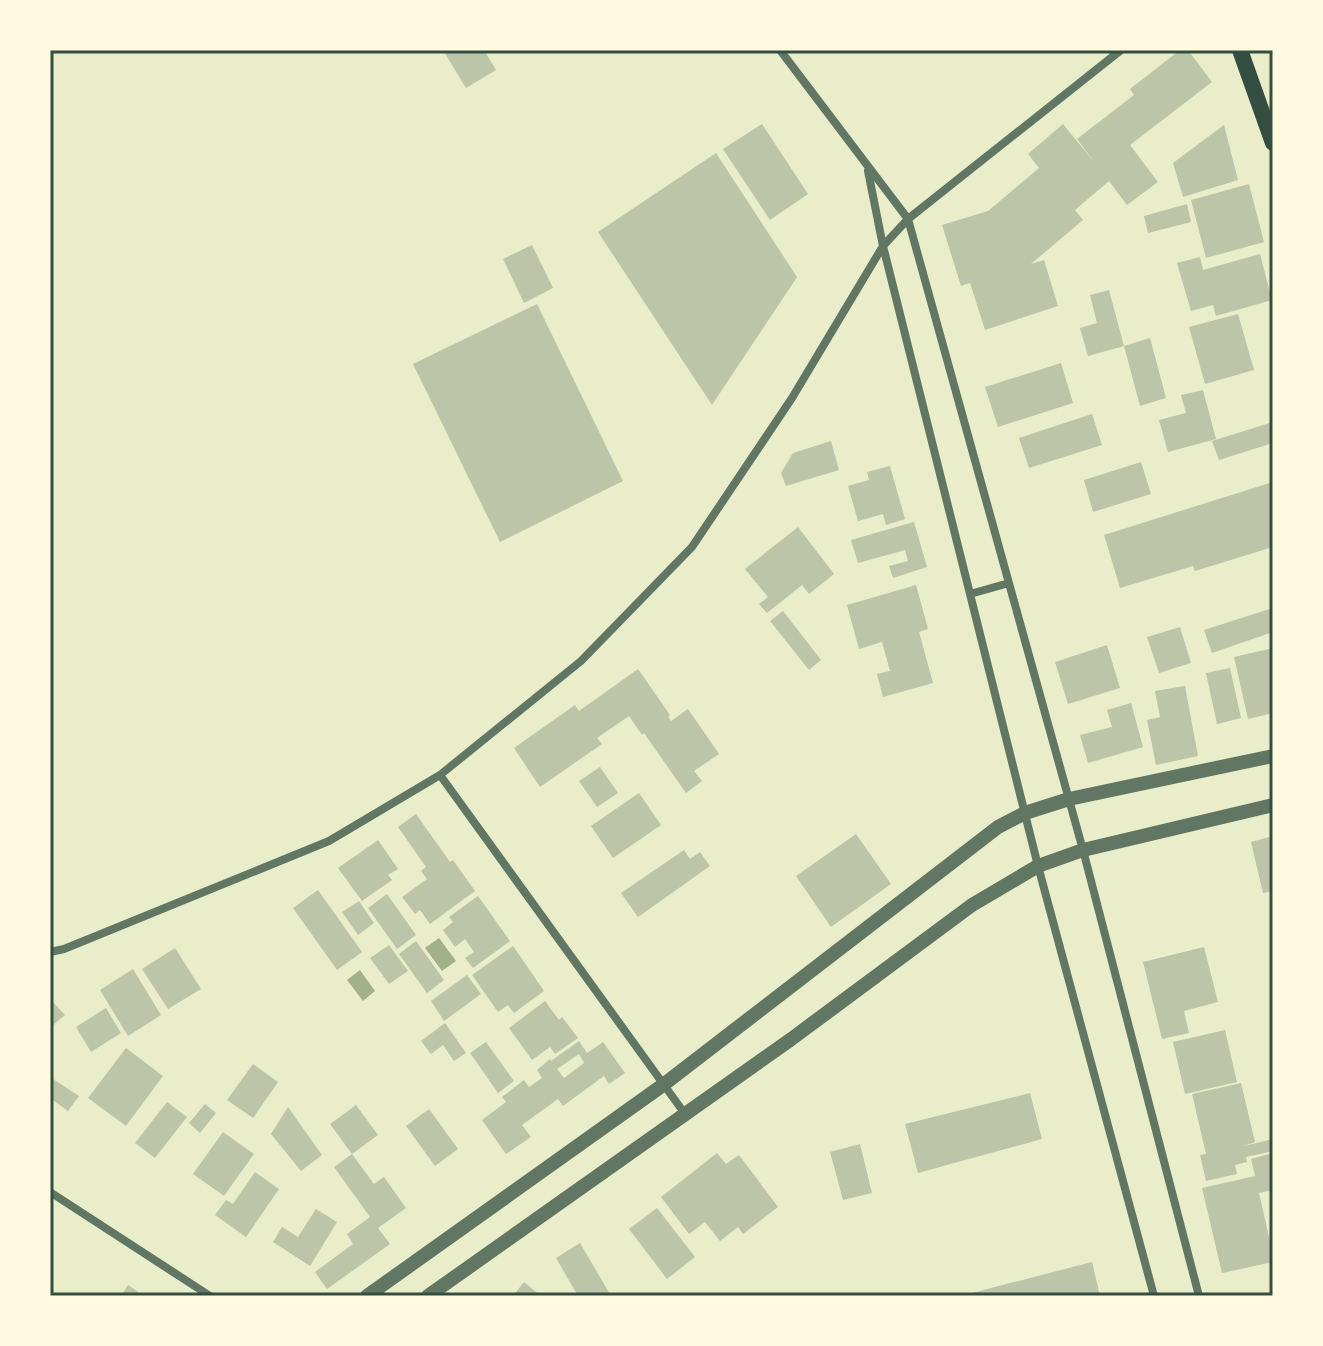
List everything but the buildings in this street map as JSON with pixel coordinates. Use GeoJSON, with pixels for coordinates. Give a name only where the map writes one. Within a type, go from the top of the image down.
{"type":"FeatureCollection","features":[{"type":"Feature","properties":{"kind":"main road"},"geometry":{"type":"LineString","coordinates":[[1240,50],[1273,143]]}},
{"type":"Feature","properties":{"kind":"street"},"geometry":{"type":"LineString","coordinates":[[780,50],[908,219],[1083,850],[1199,1296]]}},
{"type":"Feature","properties":{"kind":"street"},"geometry":{"type":"LineString","coordinates":[[50,952],[329,841],[440,775],[581,661],[692,547],[792,398],[883,246],[908,219],[1121,50]]}},
{"type":"Feature","properties":{"kind":"street"},"geometry":{"type":"LineString","coordinates":[[867,167],[883,246],[1038,866],[1154,1296]]}},
{"type":"Feature","properties":{"kind":"street"},"geometry":{"type":"LineString","coordinates":[[970,594],[1009,583]]}},
{"type":"Feature","properties":{"kind":"street"},"geometry":{"type":"LineString","coordinates":[[367,1296],[663,1085],[998,827],[1025,813],[1069,799],[1273,756]]}},
{"type":"Feature","properties":{"kind":"street"},"geometry":{"type":"LineString","coordinates":[[440,775],[685,1114]]}},
{"type":"Feature","properties":{"kind":"street"},"geometry":{"type":"LineString","coordinates":[[428,1296],[790,1040],[972,905],[1038,866],[1083,850],[1273,805]]}},
{"type":"Feature","properties":{"kind":"street"},"geometry":{"type":"LineString","coordinates":[[50,1192],[210,1296]]}},
{"type":"Feature","properties":{"kind":"shaded area"},"geometry":{"type":"Polygon","coordinates":[[[439,938],[456,961],[442,971],[425,948],[439,938]]]}},
{"type":"Feature","properties":{"kind":"shaded area"},"geometry":{"type":"Polygon","coordinates":[[[360,970],[375,991],[363,1001],[347,980],[360,970]]]}}]}
